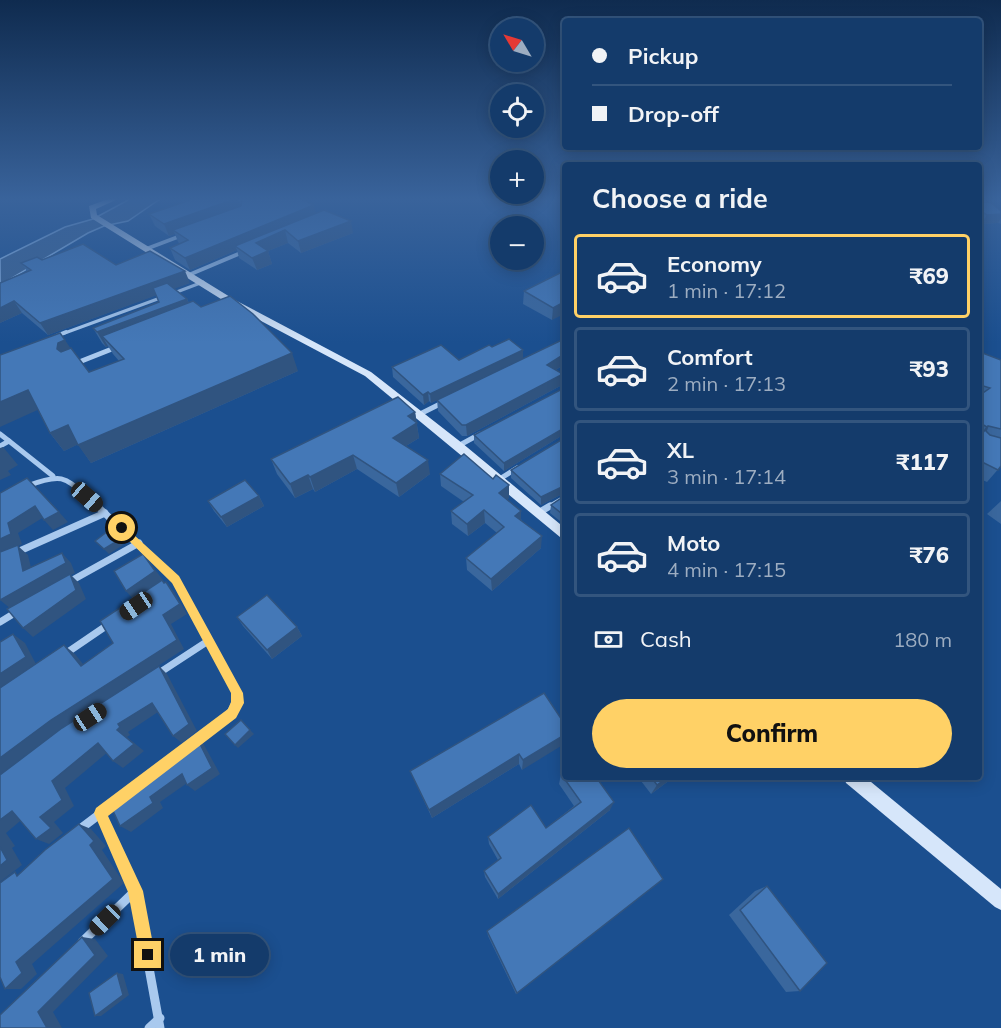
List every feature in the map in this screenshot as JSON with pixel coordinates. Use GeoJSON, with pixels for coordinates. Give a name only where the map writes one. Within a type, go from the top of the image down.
{"type":"FeatureCollection","features":[{"type":"Feature","properties":{"kind":"street"},"geometry":{"type":"LineString","coordinates":[[143,247],[191,274],[232,302],[368,374],[562,534]]}},
{"type":"Feature","properties":{"kind":"street"},"geometry":{"type":"LineString","coordinates":[[146,249],[151,247]]}},
{"type":"Feature","properties":{"kind":"street"},"geometry":{"type":"LineString","coordinates":[[191,274],[246,251]]}},
{"type":"Feature","properties":{"kind":"street"},"geometry":{"type":"LineString","coordinates":[[222,306],[232,302]]}},
{"type":"Feature","properties":{"kind":"street"},"geometry":{"type":"LineString","coordinates":[[73,365],[126,344]]}},
{"type":"Feature","properties":{"kind":"street"},"geometry":{"type":"LineString","coordinates":[[417,415],[449,400]]}},
{"type":"Feature","properties":{"kind":"street"},"geometry":{"type":"LineString","coordinates":[[458,446],[490,429]]}},
{"type":"Feature","properties":{"kind":"street"},"geometry":{"type":"LineString","coordinates":[[0,434],[53,476],[64,478],[139,543],[175,579],[237,693],[238,703],[232,713],[185,749]]}},
{"type":"Feature","properties":{"kind":"street"},"geometry":{"type":"LineString","coordinates":[[0,446],[9,441]]}},
{"type":"Feature","properties":{"kind":"street"},"geometry":{"type":"LineString","coordinates":[[497,480],[526,463]]}},
{"type":"Feature","properties":{"kind":"street"},"geometry":{"type":"LineString","coordinates":[[18,491],[53,476]]}},
{"type":"Feature","properties":{"kind":"street"},"geometry":{"type":"LineString","coordinates":[[538,513],[562,499]]}},
{"type":"Feature","properties":{"kind":"street"},"geometry":{"type":"LineString","coordinates":[[10,556],[105,513]]}},
{"type":"Feature","properties":{"kind":"street"},"geometry":{"type":"LineString","coordinates":[[59,588],[139,543]]}},
{"type":"Feature","properties":{"kind":"street"},"geometry":{"type":"LineString","coordinates":[[166,586],[175,579]]}},
{"type":"Feature","properties":{"kind":"street"},"geometry":{"type":"LineString","coordinates":[[0,622],[29,605]]}},
{"type":"Feature","properties":{"kind":"street"},"geometry":{"type":"LineString","coordinates":[[58,658],[117,619]]}},
{"type":"Feature","properties":{"kind":"street"},"geometry":{"type":"LineString","coordinates":[[149,679],[208,641]]}},
{"type":"Feature","properties":{"kind":"street"},"geometry":{"type":"LineString","coordinates":[[856,780],[1001,901]]}},
{"type":"Feature","properties":{"kind":"street"},"geometry":{"type":"LineString","coordinates":[[73,834],[129,792]]}},
{"type":"Feature","properties":{"kind":"street"},"geometry":{"type":"LineString","coordinates":[[100,813],[135,891],[160,1023],[149,1028]]}},
{"type":"Feature","properties":{"kind":"street"},"geometry":{"type":"LineString","coordinates":[[76,948],[135,891]]}},
{"type":"Feature","properties":{"kind":"lane"},"geometry":{"type":"LineString","coordinates":[[51,338],[203,282]]}},
{"type":"Feature","properties":{"kind":"water"},"geometry":{"type":"Polygon","coordinates":[[[24,247],[64,247],[0,285],[0,259],[24,247]]]}},
{"type":"Feature","properties":{"kind":"building"},"geometry":{"type":"Polygon","coordinates":[[[75,247],[88,247],[116,265],[150,251],[185,271],[40,323],[14,301],[0,308],[0,283],[31,270],[21,263],[37,257],[42,260],[75,247]]]}},
{"type":"Feature","properties":{"kind":"building"},"geometry":{"type":"Polygon","coordinates":[[[172,247],[212,247],[185,258],[170,248],[172,247]]]}},
{"type":"Feature","properties":{"kind":"building"},"geometry":{"type":"Polygon","coordinates":[[[236,247],[262,247],[268,251],[252,258],[236,247]]]}},
{"type":"Feature","properties":{"kind":"building"},"geometry":{"type":"Polygon","coordinates":[[[562,272],[562,303],[553,308],[524,291],[562,272]]]}},
{"type":"Feature","properties":{"kind":"building"},"geometry":{"type":"Polygon","coordinates":[[[167,283],[187,299],[97,332],[93,328],[159,302],[153,288],[167,283]]]}},
{"type":"Feature","properties":{"kind":"building"},"geometry":{"type":"Polygon","coordinates":[[[230,296],[253,314],[292,353],[78,445],[68,425],[50,433],[28,390],[0,402],[0,355],[60,333],[65,340],[58,343],[57,349],[61,352],[71,348],[89,372],[124,359],[102,336],[193,301],[201,307],[230,296]]]}},
{"type":"Feature","properties":{"kind":"building"},"geometry":{"type":"Polygon","coordinates":[[[509,339],[523,350],[430,394],[428,392],[423,395],[392,367],[441,345],[459,360],[489,345],[492,347],[509,339]]]}},
{"type":"Feature","properties":{"kind":"building"},"geometry":{"type":"Polygon","coordinates":[[[562,340],[562,356],[547,365],[562,375],[466,425],[462,425],[437,400],[562,340]]]}},
{"type":"Feature","properties":{"kind":"building"},"geometry":{"type":"Polygon","coordinates":[[[982,353],[1001,360],[1001,429],[988,426],[986,431],[990,435],[1001,438],[1001,466],[998,470],[982,462],[982,434],[987,427],[982,424],[982,394],[990,388],[982,386],[982,353]]]}},
{"type":"Feature","properties":{"kind":"building"},"geometry":{"type":"Polygon","coordinates":[[[562,389],[562,429],[504,463],[474,435],[562,389]]]}},
{"type":"Feature","properties":{"kind":"building"},"geometry":{"type":"Polygon","coordinates":[[[398,397],[415,412],[408,416],[417,423],[393,438],[428,460],[396,483],[353,455],[310,477],[308,475],[290,484],[271,459],[398,397]]]}},
{"type":"Feature","properties":{"kind":"building"},"geometry":{"type":"Polygon","coordinates":[[[562,439],[562,487],[541,497],[511,470],[562,439]]]}},
{"type":"Feature","properties":{"kind":"building"},"geometry":{"type":"Polygon","coordinates":[[[464,454],[493,479],[496,475],[509,485],[499,493],[521,511],[515,516],[542,536],[491,579],[466,558],[504,527],[484,510],[467,524],[451,511],[473,495],[440,474],[464,454]]]}},
{"type":"Feature","properties":{"kind":"building"},"geometry":{"type":"Polygon","coordinates":[[[27,478],[59,512],[44,520],[35,506],[8,523],[11,534],[0,539],[0,493],[27,478]]]}},
{"type":"Feature","properties":{"kind":"building"},"geometry":{"type":"Polygon","coordinates":[[[245,480],[259,496],[221,517],[208,501],[245,480]]]}},
{"type":"Feature","properties":{"kind":"building"},"geometry":{"type":"Polygon","coordinates":[[[562,498],[562,514],[551,505],[562,498]]]}},
{"type":"Feature","properties":{"kind":"building"},"geometry":{"type":"Polygon","coordinates":[[[108,531],[119,540],[104,549],[95,541],[108,531]]]}},
{"type":"Feature","properties":{"kind":"building"},"geometry":{"type":"Polygon","coordinates":[[[18,545],[23,571],[62,553],[66,563],[0,600],[0,552],[18,545]]]}},
{"type":"Feature","properties":{"kind":"building"},"geometry":{"type":"Polygon","coordinates":[[[143,554],[155,571],[126,591],[114,571],[143,554]]]}},
{"type":"Feature","properties":{"kind":"building"},"geometry":{"type":"Polygon","coordinates":[[[70,574],[76,590],[23,628],[7,609],[70,574]]]}},
{"type":"Feature","properties":{"kind":"building"},"geometry":{"type":"Polygon","coordinates":[[[162,580],[166,582],[180,604],[163,615],[177,640],[51,720],[0,758],[0,688],[64,645],[81,666],[113,643],[100,621],[162,580]]]}},
{"type":"Feature","properties":{"kind":"building"},"geometry":{"type":"Polygon","coordinates":[[[267,595],[297,627],[267,650],[237,617],[267,595]]]}},
{"type":"Feature","properties":{"kind":"building"},"geometry":{"type":"Polygon","coordinates":[[[13,634],[26,657],[0,674],[0,642],[13,634]]]}},
{"type":"Feature","properties":{"kind":"building"},"geometry":{"type":"Polygon","coordinates":[[[159,666],[189,724],[173,736],[152,703],[118,724],[120,727],[117,730],[134,744],[113,761],[98,743],[52,781],[62,800],[40,817],[51,828],[36,839],[12,811],[0,820],[0,775],[62,728],[159,666]]]}},
{"type":"Feature","properties":{"kind":"building"},"geometry":{"type":"Polygon","coordinates":[[[544,693],[562,720],[562,736],[523,760],[519,754],[429,810],[410,771],[544,693]]]}},
{"type":"Feature","properties":{"kind":"building"},"geometry":{"type":"Polygon","coordinates":[[[241,720],[250,730],[235,745],[225,734],[241,720]]]}},
{"type":"Feature","properties":{"kind":"building"},"geometry":{"type":"Polygon","coordinates":[[[196,736],[212,768],[187,785],[182,774],[150,797],[153,803],[120,826],[109,802],[196,736]]]}},
{"type":"Feature","properties":{"kind":"building"},"geometry":{"type":"Polygon","coordinates":[[[565,780],[598,780],[614,802],[498,894],[484,871],[501,858],[488,837],[531,805],[546,828],[581,802],[565,780]]]}},
{"type":"Feature","properties":{"kind":"building"},"geometry":{"type":"Polygon","coordinates":[[[653,780],[664,780],[657,785],[653,780]]]}},
{"type":"Feature","properties":{"kind":"building"},"geometry":{"type":"Polygon","coordinates":[[[79,824],[94,841],[90,845],[113,879],[16,962],[22,973],[5,989],[0,977],[0,883],[15,872],[17,876],[45,850],[79,824]]]}},
{"type":"Feature","properties":{"kind":"building"},"geometry":{"type":"Polygon","coordinates":[[[629,828],[663,879],[517,993],[487,931],[629,828]]]}},
{"type":"Feature","properties":{"kind":"building"},"geometry":{"type":"Polygon","coordinates":[[[0,847],[7,860],[0,866],[0,847]]]}},
{"type":"Feature","properties":{"kind":"building"},"geometry":{"type":"Polygon","coordinates":[[[767,886],[827,963],[800,991],[740,910],[767,886]]]}},
{"type":"Feature","properties":{"kind":"building"},"geometry":{"type":"Polygon","coordinates":[[[82,937],[95,955],[38,1012],[47,1028],[0,1028],[0,1015],[82,937]]]}},
{"type":"Feature","properties":{"kind":"building"},"geometry":{"type":"Polygon","coordinates":[[[117,973],[123,995],[95,1016],[89,993],[117,973]]]}},
{"type":"Feature","properties":{"kind":"route"},"geometry":{"type":"LineString","coordinates":[[122,528],[175,579],[237,693],[238,703],[232,713],[100,813],[135,891],[148,955]]}}]}
